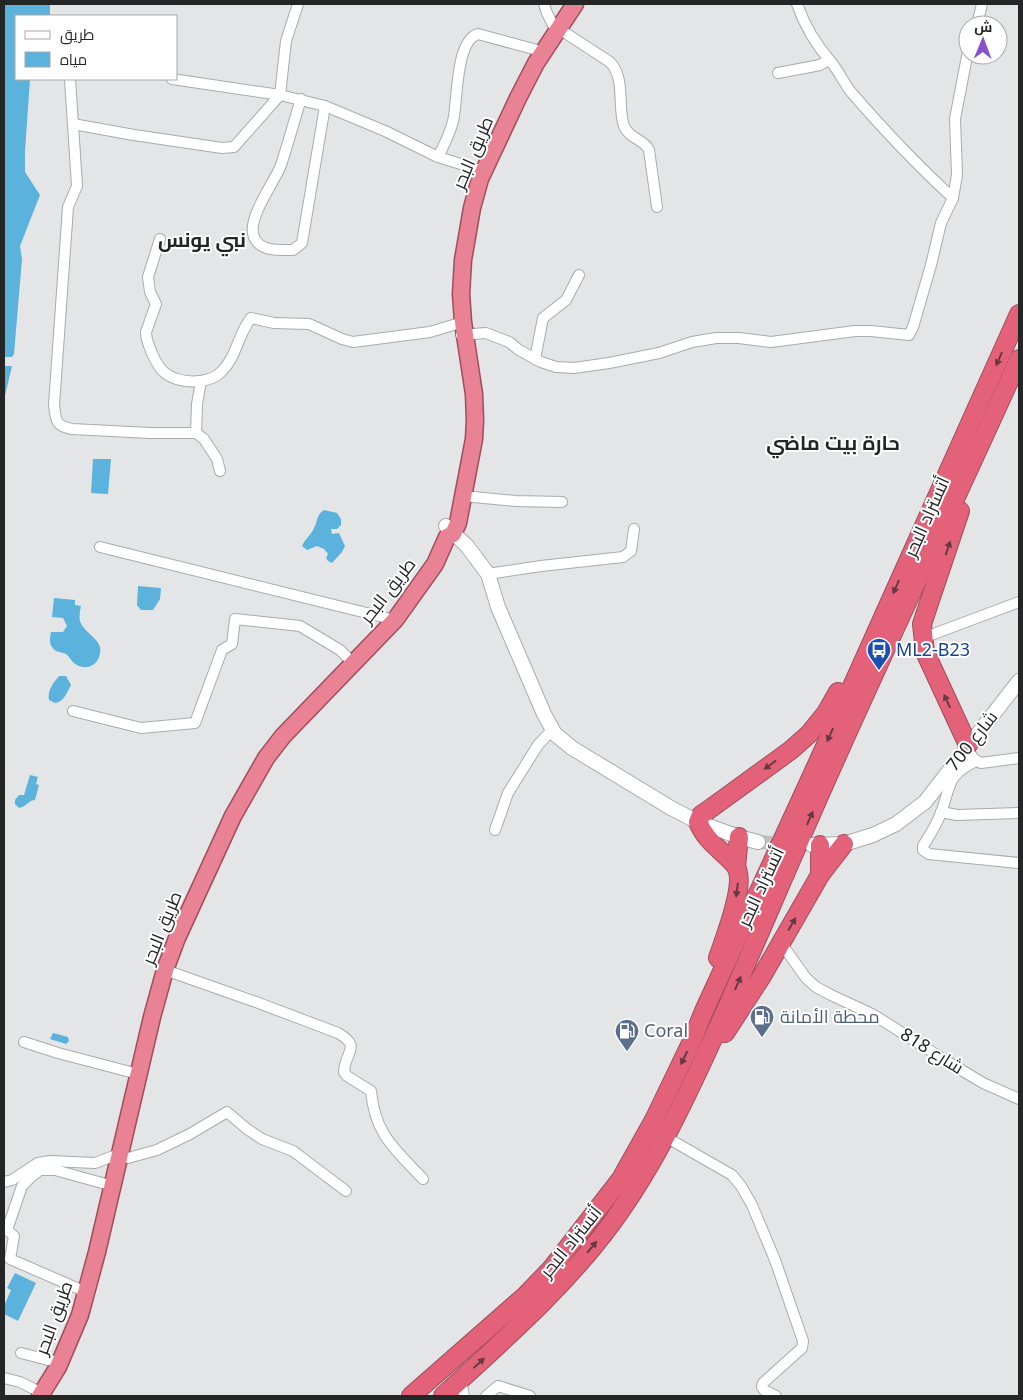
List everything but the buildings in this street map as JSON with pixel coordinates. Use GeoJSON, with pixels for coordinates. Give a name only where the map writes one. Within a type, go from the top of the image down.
{"type":"FeatureCollection","features":[{"type":"Feature","properties":{"kind":"highway","name":"طريق البحر"},"geometry":{"type":"LineString","coordinates":[[451,527],[468,420],[468,398],[456,282],[458,249],[469,191],[556,27],[566,4]]}},
{"type":"Feature","properties":{"kind":"highway","name":"طريق البحر"},"geometry":{"type":"LineString","coordinates":[[480,170],[504,108],[537,50],[575,4]]}},
{"type":"Feature","properties":{"kind":"highway","name":"أتستراد البحر"},"geometry":{"type":"LineString","coordinates":[[411,1396],[532,1290],[552,1268],[621,1178],[654,1120],[692,1043],[704,1011],[1019,314]]}},
{"type":"Feature","properties":{"kind":"highway","name":"طريق البحر"},"geometry":{"type":"LineString","coordinates":[[41,1395],[60,1362],[80,1315],[165,970],[177,938],[233,816],[266,758],[282,736],[396,620],[435,564],[451,527],[463,496],[474,439],[475,420],[474,394],[461,329]]}},
{"type":"Feature","properties":{"kind":"highway","name":"أتستراد البحر"},"geometry":{"type":"LineString","coordinates":[[443,1396],[462,1388],[566,1278],[610,1225],[637,1186],[692,1084],[863,697],[1017,371]]}},
{"type":"Feature","properties":{"kind":"highway"},"geometry":{"type":"LineString","coordinates":[[967,476],[958,518],[922,624],[925,652],[968,745]]}},
{"type":"Feature","properties":{"kind":"highway"},"geometry":{"type":"LineString","coordinates":[[736,867],[706,838],[698,822],[701,815],[809,734],[826,713],[848,674],[868,649]]}},
{"type":"Feature","properties":{"kind":"highway"},"geometry":{"type":"LineString","coordinates":[[704,1011],[709,985],[739,890],[736,867],[739,837]]}},
{"type":"Feature","properties":{"kind":"highway"},"geometry":{"type":"LineString","coordinates":[[692,1084],[781,943],[820,875],[844,844]]}},
{"type":"Feature","properties":{"kind":"highway"},"geometry":{"type":"LineString","coordinates":[[816,845],[820,875]]}},
{"type":"Feature","properties":{"kind":"main road"},"geometry":{"type":"LineString","coordinates":[[451,527],[488,574],[498,608],[544,714],[555,734],[572,748],[671,808],[698,822],[758,842]]}},
{"type":"Feature","properties":{"kind":"main road","name":"شارع 700"},"geometry":{"type":"LineString","coordinates":[[816,845],[844,844],[873,835],[896,824],[925,802],[1019,681]]}},
{"type":"Feature","properties":{"kind":"street"},"geometry":{"type":"LineString","coordinates":[[73,124],[134,136],[222,148],[234,147],[280,95],[286,41],[298,4]]}},
{"type":"Feature","properties":{"kind":"street"},"geometry":{"type":"LineString","coordinates":[[544,4],[547,13],[556,27],[610,62],[614,67],[617,74],[623,121],[626,130],[633,137],[648,146],[657,206]]}},
{"type":"Feature","properties":{"kind":"street"},"geometry":{"type":"LineString","coordinates":[[797,4],[810,34],[850,90],[922,170],[953,198]]}},
{"type":"Feature","properties":{"kind":"street"},"geometry":{"type":"LineString","coordinates":[[438,157],[452,127],[462,55],[472,36],[478,34],[537,50]]}},
{"type":"Feature","properties":{"kind":"street"},"geometry":{"type":"LineString","coordinates":[[778,73],[820,66],[828,60]]}},
{"type":"Feature","properties":{"kind":"street"},"geometry":{"type":"LineString","coordinates":[[160,239],[148,277],[150,292],[156,304],[146,332],[148,345],[161,370],[165,373],[174,377],[201,381],[217,376],[224,369],[232,358],[245,325],[251,318],[274,324],[309,324],[353,342],[396,335],[461,329],[486,333],[500,338],[535,359],[556,367],[574,368],[609,364],[660,353],[692,342],[716,338],[739,338],[771,342],[856,331],[909,335],[931,265],[941,223],[953,198],[956,175],[955,119],[965,65]]}},
{"type":"Feature","properties":{"kind":"street"},"geometry":{"type":"LineString","coordinates":[[70,80],[77,186],[68,208],[54,405],[56,420],[63,428],[72,429],[196,433],[204,439],[217,459],[220,471]]}},
{"type":"Feature","properties":{"kind":"street"},"geometry":{"type":"LineString","coordinates":[[178,80],[280,95],[325,106],[385,131],[438,157],[480,170]]}},
{"type":"Feature","properties":{"kind":"street"},"geometry":{"type":"LineString","coordinates":[[301,99],[280,167],[260,203],[252,232],[254,238],[265,248],[294,250],[302,243],[325,106]]}},
{"type":"Feature","properties":{"kind":"street"},"geometry":{"type":"LineString","coordinates":[[535,359],[543,318],[566,300],[579,275]]}},
{"type":"Feature","properties":{"kind":"street"},"geometry":{"type":"LineString","coordinates":[[196,433],[197,404],[201,381]]}},
{"type":"Feature","properties":{"kind":"street"},"geometry":{"type":"LineString","coordinates":[[463,496],[516,501],[562,502]]}},
{"type":"Feature","properties":{"kind":"street"},"geometry":{"type":"LineString","coordinates":[[488,574],[623,557],[632,552],[634,529]]}},
{"type":"Feature","properties":{"kind":"street"},"geometry":{"type":"LineString","coordinates":[[100,547],[396,620]]}},
{"type":"Feature","properties":{"kind":"street"},"geometry":{"type":"LineString","coordinates":[[923,638],[1019,602]]}},
{"type":"Feature","properties":{"kind":"street"},"geometry":{"type":"LineString","coordinates":[[73,711],[141,728],[195,723],[222,650],[232,644],[235,619],[300,626],[340,650],[354,663]]}},
{"type":"Feature","properties":{"kind":"street"},"geometry":{"type":"LineString","coordinates":[[495,830],[508,793],[538,745],[553,729]]}},
{"type":"Feature","properties":{"kind":"street"},"geometry":{"type":"LineString","coordinates":[[968,745],[971,756],[976,762]]}},
{"type":"Feature","properties":{"kind":"street"},"geometry":{"type":"LineString","coordinates":[[1019,758],[989,763],[976,762],[957,772],[949,784],[941,812],[923,846],[923,850],[926,852],[939,855],[1019,863]]}},
{"type":"Feature","properties":{"kind":"street"},"geometry":{"type":"LineString","coordinates":[[941,812],[957,815],[1019,813]]}},
{"type":"Feature","properties":{"kind":"street","name":"شارع 818"},"geometry":{"type":"LineString","coordinates":[[781,943],[806,978],[816,987],[874,1015],[983,1083],[1019,1099]]}},
{"type":"Feature","properties":{"kind":"street"},"geometry":{"type":"LineString","coordinates":[[165,970],[338,1033],[350,1041],[352,1046],[344,1072],[346,1076],[371,1091],[375,1116],[381,1131],[423,1179]]}},
{"type":"Feature","properties":{"kind":"street"},"geometry":{"type":"LineString","coordinates":[[24,1042],[138,1074]]}},
{"type":"Feature","properties":{"kind":"street"},"geometry":{"type":"LineString","coordinates":[[4,1182],[12,1180],[38,1163],[50,1161],[95,1162],[119,1154],[128,1158],[157,1150],[190,1134],[227,1112],[262,1139],[293,1151],[346,1190]]}},
{"type":"Feature","properties":{"kind":"street"},"geometry":{"type":"LineString","coordinates":[[664,1136],[732,1175],[752,1204],[775,1260],[804,1341],[802,1348],[763,1383],[764,1390],[776,1396]]}},
{"type":"Feature","properties":{"kind":"street"},"geometry":{"type":"LineString","coordinates":[[86,1292],[10,1259],[14,1236],[7,1230],[22,1186],[40,1170],[54,1170],[112,1186]]}},
{"type":"Feature","properties":{"kind":"street"},"geometry":{"type":"LineString","coordinates":[[21,1353],[60,1362]]}},
{"type":"Feature","properties":{"kind":"street"},"geometry":{"type":"LineString","coordinates":[[4,1378],[20,1382],[41,1395]]}},
{"type":"Feature","properties":{"kind":"street"},"geometry":{"type":"LineString","coordinates":[[486,1396],[498,1386],[515,1394],[530,1396]]}},
{"type":"Feature","properties":{"kind":"water"},"geometry":{"type":"Polygon","coordinates":[[[4,4],[50,4],[50,15],[15,15],[15,80],[30,80],[25,172],[40,195],[20,246],[22,259],[14,354],[12,357],[4,357],[4,4]]]}},
{"type":"Feature","properties":{"kind":"water"},"geometry":{"type":"Polygon","coordinates":[[[4,366],[12,366],[4,400],[4,366]]]}},
{"type":"Feature","properties":{"kind":"water"},"geometry":{"type":"Polygon","coordinates":[[[93,459],[111,459],[108,494],[91,493],[93,459]]]}},
{"type":"Feature","properties":{"kind":"water"},"geometry":{"type":"Polygon","coordinates":[[[324,510],[337,513],[341,519],[341,525],[337,529],[331,529],[332,534],[339,533],[345,546],[332,563],[326,558],[328,554],[324,549],[317,546],[307,550],[302,546],[324,510]]]}},
{"type":"Feature","properties":{"kind":"water"},"geometry":{"type":"Polygon","coordinates":[[[138,586],[161,588],[160,599],[153,610],[141,610],[137,605],[138,586]]]}},
{"type":"Feature","properties":{"kind":"water"},"geometry":{"type":"Polygon","coordinates":[[[54,598],[75,600],[75,605],[81,606],[80,621],[100,646],[98,660],[93,665],[84,667],[77,665],[66,654],[58,652],[51,645],[51,632],[63,632],[67,626],[63,618],[52,617],[54,598]]]}},
{"type":"Feature","properties":{"kind":"water"},"geometry":{"type":"Polygon","coordinates":[[[59,676],[66,676],[71,685],[63,699],[55,703],[49,700],[49,693],[59,676]]]}},
{"type":"Feature","properties":{"kind":"water"},"geometry":{"type":"Polygon","coordinates":[[[30,775],[38,777],[36,784],[39,785],[35,800],[19,808],[15,804],[15,800],[19,795],[24,795],[30,775]]]}},
{"type":"Feature","properties":{"kind":"water"},"geometry":{"type":"Polygon","coordinates":[[[53,1033],[68,1037],[69,1041],[66,1044],[50,1039],[53,1033]]]}},
{"type":"Feature","properties":{"kind":"water"},"geometry":{"type":"Polygon","coordinates":[[[15,1273],[36,1283],[18,1321],[4,1314],[4,1306],[11,1290],[7,1288],[15,1273]]]}},
{"type":"Feature","properties":{"kind":"tunnel"},"geometry":{"type":"LineString","coordinates":[[758,842],[789,844]]}},
{"type":"Feature","properties":{"kind":"place","name":"ML2-B23"},"geometry":{"type":"Point","coordinates":[879,671]}},
{"type":"Feature","properties":{"kind":"place","name":"محطة الأمانة"},"geometry":{"type":"Point","coordinates":[762,1038]}},
{"type":"Feature","properties":{"kind":"place","name":"Coral"},"geometry":{"type":"Point","coordinates":[627,1052]}},
{"type":"Feature","properties":{"kind":"district","name":"نبي يونس"},"geometry":{"type":"Point","coordinates":[202,240]}},
{"type":"Feature","properties":{"kind":"district","name":"حارة بيت ماضي"},"geometry":{"type":"Point","coordinates":[833,443]}}]}
